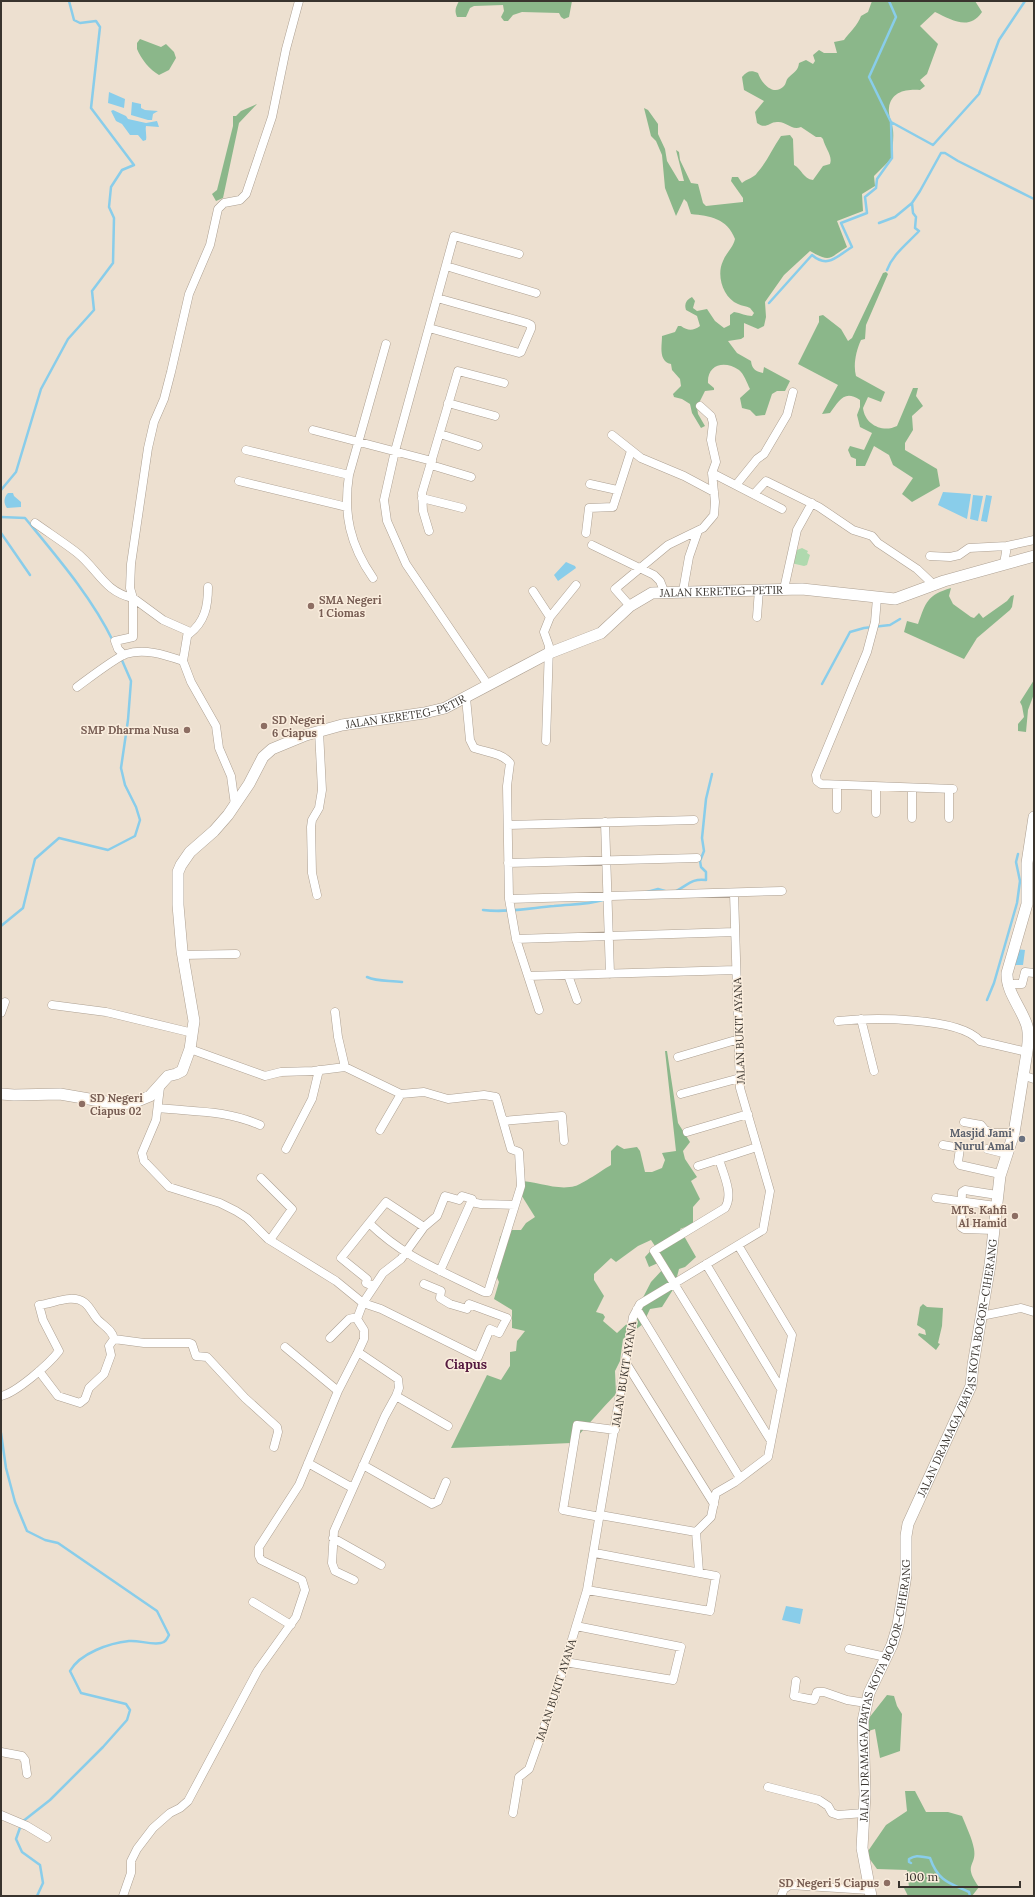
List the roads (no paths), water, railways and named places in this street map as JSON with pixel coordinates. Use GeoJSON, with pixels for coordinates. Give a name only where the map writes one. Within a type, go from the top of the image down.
{"type":"FeatureCollection","features":[{"type":"Feature","properties":{"kind":"street"},"geometry":{"type":"LineString","coordinates":[[124,655],[118,650],[115,640],[133,637],[133,598],[130,588],[131,564],[148,448],[154,422],[164,399],[189,294],[210,246],[218,209],[224,203],[240,200],[246,194],[272,117],[286,49],[299,1]]}},
{"type":"Feature","properties":{"kind":"street"},"geometry":{"type":"LineString","coordinates":[[488,685],[406,564],[387,521],[384,500],[395,452],[454,236],[519,254]]}},
{"type":"Feature","properties":{"kind":"street"},"geometry":{"type":"LineString","coordinates":[[446,266],[536,293]]}},
{"type":"Feature","properties":{"kind":"street"},"geometry":{"type":"LineString","coordinates":[[429,328],[519,353],[521,352],[531,329],[530,324],[527,323],[437,298]]}},
{"type":"Feature","properties":{"kind":"street"},"geometry":{"type":"LineString","coordinates":[[372,578],[354,545],[346,494],[349,475],[386,344]]}},
{"type":"Feature","properties":{"kind":"street"},"geometry":{"type":"LineString","coordinates":[[429,531],[423,511],[422,498],[458,370],[504,383]]}},
{"type":"Feature","properties":{"kind":"street"},"geometry":{"type":"LineString","coordinates":[[736,485],[756,459],[764,454],[787,415],[793,392]]}},
{"type":"Feature","properties":{"kind":"street"},"geometry":{"type":"LineString","coordinates":[[448,403],[495,416]]}},
{"type":"Feature","properties":{"kind":"street"},"geometry":{"type":"LineString","coordinates":[[630,606],[615,589],[668,545],[698,531],[707,524],[714,515],[715,509],[712,473],[716,462],[711,440],[713,423],[711,416],[700,406]]}},
{"type":"Feature","properties":{"kind":"street"},"geometry":{"type":"LineString","coordinates":[[314,430],[395,452],[471,477]]}},
{"type":"Feature","properties":{"kind":"street"},"geometry":{"type":"LineString","coordinates":[[440,434],[478,446]]}},
{"type":"Feature","properties":{"kind":"street"},"geometry":{"type":"LineString","coordinates":[[612,435],[641,458],[684,476],[714,492]]}},
{"type":"Feature","properties":{"kind":"street"},"geometry":{"type":"LineString","coordinates":[[246,450],[349,475]]}},
{"type":"Feature","properties":{"kind":"street"},"geometry":{"type":"LineString","coordinates":[[586,533],[588,508],[613,507],[617,490],[632,452]]}},
{"type":"Feature","properties":{"kind":"street"},"geometry":{"type":"LineString","coordinates":[[712,473],[782,509]]}},
{"type":"Feature","properties":{"kind":"street"},"geometry":{"type":"LineString","coordinates":[[239,481],[347,507]]}},
{"type":"Feature","properties":{"kind":"street"},"geometry":{"type":"LineString","coordinates":[[754,494],[766,481],[812,503],[850,528],[872,536],[878,543],[928,578],[934,585]]}},
{"type":"Feature","properties":{"kind":"street"},"geometry":{"type":"LineString","coordinates":[[590,484],[617,490]]}},
{"type":"Feature","properties":{"kind":"street"},"geometry":{"type":"LineString","coordinates":[[422,498],[462,508]]}},
{"type":"Feature","properties":{"kind":"street"},"geometry":{"type":"LineString","coordinates":[[784,589],[797,530],[812,503]]}},
{"type":"Feature","properties":{"kind":"street"},"geometry":{"type":"LineString","coordinates":[[35,523],[76,551],[110,588],[123,596],[133,598],[163,620],[185,629],[188,634],[183,661],[191,682],[216,726],[219,748],[231,776],[235,805]]}},
{"type":"Feature","properties":{"kind":"street"},"geometry":{"type":"LineString","coordinates":[[683,591],[689,557],[698,531]]}},
{"type":"Feature","properties":{"kind":"street"},"geometry":{"type":"LineString","coordinates":[[930,556],[950,557],[959,555],[969,548],[1007,546],[1034,540]]}},
{"type":"Feature","properties":{"kind":"street"},"geometry":{"type":"LineString","coordinates":[[592,545],[640,567],[658,578],[664,591]]}},
{"type":"Feature","properties":{"kind":"street"},"geometry":{"type":"LineString","coordinates":[[1004,564],[1007,546]]}},
{"type":"Feature","properties":{"kind":"street","name":"JALAN KERETEG–PETIR"},"geometry":{"type":"LineString","coordinates":[[1,1094],[60,1094],[126,1104],[140,1101],[150,1096],[160,1087],[168,1076],[182,1071],[190,1049],[193,1033],[193,1012],[182,955],[177,884],[181,865],[190,852],[222,824],[249,784],[261,761],[268,752],[318,731],[342,725],[436,711],[466,698],[547,654],[601,633],[630,606],[652,593],[664,591],[812,589],[877,598],[898,599],[934,585],[1034,556]]}},
{"type":"Feature","properties":{"kind":"street"},"geometry":{"type":"LineString","coordinates":[[546,741],[547,654],[549,646],[544,632],[550,617],[576,585]]}},
{"type":"Feature","properties":{"kind":"street"},"geometry":{"type":"LineString","coordinates":[[188,634],[196,628],[207,608],[208,587]]}},
{"type":"Feature","properties":{"kind":"street"},"geometry":{"type":"LineString","coordinates":[[757,617],[759,589]]}},
{"type":"Feature","properties":{"kind":"street"},"geometry":{"type":"LineString","coordinates":[[533,591],[550,617]]}},
{"type":"Feature","properties":{"kind":"street"},"geometry":{"type":"LineString","coordinates":[[877,598],[875,622],[867,652],[816,775],[816,779],[818,783],[837,785],[951,789],[949,818]]}},
{"type":"Feature","properties":{"kind":"street"},"geometry":{"type":"LineString","coordinates":[[77,687],[124,655],[140,652],[164,654],[183,661]]}},
{"type":"Feature","properties":{"kind":"street"},"geometry":{"type":"LineString","coordinates":[[466,698],[470,740],[474,748],[500,755],[507,759],[510,763],[507,779],[509,900],[516,939],[540,1010]]}},
{"type":"Feature","properties":{"kind":"street"},"geometry":{"type":"LineString","coordinates":[[317,895],[312,873],[311,827],[312,820],[319,808],[322,790],[318,731]]}},
{"type":"Feature","properties":{"kind":"street"},"geometry":{"type":"LineString","coordinates":[[837,785],[837,809]]}},
{"type":"Feature","properties":{"kind":"street"},"geometry":{"type":"LineString","coordinates":[[876,787],[876,812]]}},
{"type":"Feature","properties":{"kind":"street"},"geometry":{"type":"LineString","coordinates":[[912,788],[912,818]]}},
{"type":"Feature","properties":{"kind":"street"},"geometry":{"type":"LineString","coordinates":[[1034,816],[1027,863],[1027,904],[1007,973],[1007,984],[1022,984],[1025,972],[1034,973]]}},
{"type":"Feature","properties":{"kind":"street"},"geometry":{"type":"LineString","coordinates":[[508,825],[694,820]]}},
{"type":"Feature","properties":{"kind":"street"},"geometry":{"type":"LineString","coordinates":[[605,822],[610,974]]}},
{"type":"Feature","properties":{"kind":"street"},"geometry":{"type":"LineString","coordinates":[[508,863],[697,858]]}},
{"type":"Feature","properties":{"kind":"street"},"geometry":{"type":"LineString","coordinates":[[509,900],[782,892]]}},
{"type":"Feature","properties":{"kind":"street","name":"JALAN BUKIT AYANA"},"geometry":{"type":"LineString","coordinates":[[513,1813],[519,1777],[529,1769],[566,1662],[587,1590],[633,1317],[640,1304],[763,1230],[770,1191],[740,1088],[734,893]]}},
{"type":"Feature","properties":{"kind":"street"},"geometry":{"type":"LineString","coordinates":[[516,939],[735,932]]}},
{"type":"Feature","properties":{"kind":"street"},"geometry":{"type":"LineString","coordinates":[[182,955],[236,954]]}},
{"type":"Feature","properties":{"kind":"street","name":"JALAN BUKIT AYANA"},"geometry":{"type":"LineString","coordinates":[[528,976],[736,970]]}},
{"type":"Feature","properties":{"kind":"street"},"geometry":{"type":"LineString","coordinates":[[568,975],[577,1000]]}},
{"type":"Feature","properties":{"kind":"street","name":"JALAN DRAMAGA/BATAS KOTA BOGOR–CIHERANG"},"geometry":{"type":"LineString","coordinates":[[870,1893],[862,1848],[864,1813],[862,1735],[866,1703],[874,1681],[895,1638],[901,1611],[906,1575],[906,1536],[908,1524],[970,1392],[990,1265],[1000,1174],[1014,1133],[1022,1075],[1031,1028],[1007,984]]}},
{"type":"Feature","properties":{"kind":"street"},"geometry":{"type":"LineString","coordinates":[[1,1013],[5,1002]]}},
{"type":"Feature","properties":{"kind":"street"},"geometry":{"type":"LineString","coordinates":[[52,1005],[106,1012],[193,1033]]}},
{"type":"Feature","properties":{"kind":"street"},"geometry":{"type":"LineString","coordinates":[[335,1012],[338,1037],[345,1067]]}},
{"type":"Feature","properties":{"kind":"street"},"geometry":{"type":"LineString","coordinates":[[860,1019],[874,1071]]}},
{"type":"Feature","properties":{"kind":"street"},"geometry":{"type":"LineString","coordinates":[[838,1021],[860,1019],[902,1020],[944,1025],[965,1031],[976,1036],[980,1041],[1027,1052]]}},
{"type":"Feature","properties":{"kind":"street"},"geometry":{"type":"LineString","coordinates":[[678,1057],[739,1039]]}},
{"type":"Feature","properties":{"kind":"street"},"geometry":{"type":"LineString","coordinates":[[190,1049],[265,1076],[281,1072],[345,1067],[401,1094],[424,1092],[448,1099],[484,1095],[496,1097],[511,1149],[519,1152],[521,1186],[488,1292],[484,1292],[440,1272],[407,1254],[386,1239],[369,1223]]}},
{"type":"Feature","properties":{"kind":"street"},"geometry":{"type":"LineString","coordinates":[[286,1149],[312,1099],[319,1070]]}},
{"type":"Feature","properties":{"kind":"street"},"geometry":{"type":"LineString","coordinates":[[1022,1075],[1034,1079]]}},
{"type":"Feature","properties":{"kind":"street"},"geometry":{"type":"LineString","coordinates":[[682,1094],[740,1078]]}},
{"type":"Feature","properties":{"kind":"street"},"geometry":{"type":"LineString","coordinates":[[160,1087],[156,1120],[142,1153],[144,1160],[159,1178],[173,1189],[220,1203],[236,1210],[247,1218],[270,1240],[336,1281],[363,1303],[381,1309],[478,1357],[490,1329],[499,1333],[507,1318],[469,1304],[467,1309],[458,1305],[450,1304],[440,1299],[441,1291],[424,1284]]}},
{"type":"Feature","properties":{"kind":"street"},"geometry":{"type":"LineString","coordinates":[[380,1130],[401,1094]]}},
{"type":"Feature","properties":{"kind":"street"},"geometry":{"type":"LineString","coordinates":[[158,1108],[217,1112],[237,1116],[260,1125]]}},
{"type":"Feature","properties":{"kind":"street"},"geometry":{"type":"LineString","coordinates":[[687,1132],[748,1114]]}},
{"type":"Feature","properties":{"kind":"street"},"geometry":{"type":"LineString","coordinates":[[503,1121],[562,1116],[564,1141]]}},
{"type":"Feature","properties":{"kind":"street"},"geometry":{"type":"LineString","coordinates":[[964,1122],[981,1125],[985,1130],[992,1132],[1014,1133]]}},
{"type":"Feature","properties":{"kind":"street"},"geometry":{"type":"LineString","coordinates":[[943,1145],[960,1148],[958,1162],[960,1165],[1000,1174]]}},
{"type":"Feature","properties":{"kind":"street"},"geometry":{"type":"LineString","coordinates":[[698,1166],[757,1147]]}},
{"type":"Feature","properties":{"kind":"street"},"geometry":{"type":"LineString","coordinates":[[987,1149],[1007,1154]]}},
{"type":"Feature","properties":{"kind":"street"},"geometry":{"type":"LineString","coordinates":[[719,1159],[729,1203],[725,1208],[654,1251],[771,1441]]}},
{"type":"Feature","properties":{"kind":"street"},"geometry":{"type":"LineString","coordinates":[[261,1178],[292,1209],[270,1240]]}},
{"type":"Feature","properties":{"kind":"street"},"geometry":{"type":"LineString","coordinates":[[994,1230],[962,1229],[960,1222],[964,1191],[996,1201]]}},
{"type":"Feature","properties":{"kind":"street"},"geometry":{"type":"LineString","coordinates":[[123,1896],[131,1873],[132,1856],[153,1828],[170,1813],[180,1808],[188,1801],[258,1670],[296,1617],[304,1594],[304,1584],[302,1580],[261,1560],[259,1556],[259,1548],[299,1484],[338,1391],[364,1339],[364,1332],[357,1317],[363,1303],[383,1272],[407,1254],[424,1227],[438,1214],[445,1196],[460,1200],[462,1196],[472,1199],[440,1272]]}},
{"type":"Feature","properties":{"kind":"street"},"geometry":{"type":"LineString","coordinates":[[936,1198],[962,1202],[996,1201]]}},
{"type":"Feature","properties":{"kind":"street"},"geometry":{"type":"LineString","coordinates":[[373,1286],[366,1283],[367,1279],[340,1258],[386,1202],[424,1227]]}},
{"type":"Feature","properties":{"kind":"street"},"geometry":{"type":"LineString","coordinates":[[471,1202],[515,1206]]}},
{"type":"Feature","properties":{"kind":"street"},"geometry":{"type":"LineString","coordinates":[[699,1572],[696,1532],[711,1517],[716,1493],[740,1478],[768,1457],[792,1335],[738,1245]]}},
{"type":"Feature","properties":{"kind":"street"},"geometry":{"type":"LineString","coordinates":[[706,1264],[781,1389]]}},
{"type":"Feature","properties":{"kind":"street"},"geometry":{"type":"LineString","coordinates":[[1,1396],[10,1393],[39,1371],[52,1360],[60,1350],[42,1320],[39,1305],[67,1299],[84,1302],[98,1320],[113,1335],[114,1339]]}},
{"type":"Feature","properties":{"kind":"street"},"geometry":{"type":"LineString","coordinates":[[981,1316],[1021,1308],[1034,1312]]}},
{"type":"Feature","properties":{"kind":"street"},"geometry":{"type":"LineString","coordinates":[[637,1309],[740,1478]]}},
{"type":"Feature","properties":{"kind":"street"},"geometry":{"type":"LineString","coordinates":[[330,1338],[348,1319],[357,1317]]}},
{"type":"Feature","properties":{"kind":"street"},"geometry":{"type":"LineString","coordinates":[[39,1371],[58,1396],[80,1403],[85,1399],[89,1388],[104,1374],[111,1355],[109,1346],[114,1339]]}},
{"type":"Feature","properties":{"kind":"street"},"geometry":{"type":"LineString","coordinates":[[114,1339],[144,1343],[192,1344],[196,1356],[207,1357],[245,1398],[277,1427],[277,1436],[274,1447]]}},
{"type":"Feature","properties":{"kind":"street"},"geometry":{"type":"LineString","coordinates":[[285,1347],[338,1391]]}},
{"type":"Feature","properties":{"kind":"street"},"geometry":{"type":"LineString","coordinates":[[354,1580],[333,1569],[333,1538],[337,1522],[385,1416],[396,1396],[398,1388],[398,1379],[358,1352]]}},
{"type":"Feature","properties":{"kind":"street"},"geometry":{"type":"LineString","coordinates":[[626,1363],[714,1504]]}},
{"type":"Feature","properties":{"kind":"street"},"geometry":{"type":"LineString","coordinates":[[396,1396],[448,1426]]}},
{"type":"Feature","properties":{"kind":"street"},"geometry":{"type":"LineString","coordinates":[[615,1430],[577,1425],[563,1510],[696,1532]]}},
{"type":"Feature","properties":{"kind":"street"},"geometry":{"type":"LineString","coordinates":[[308,1463],[349,1486],[354,1486]]}},
{"type":"Feature","properties":{"kind":"street"},"geometry":{"type":"LineString","coordinates":[[363,1466],[432,1504],[438,1501],[446,1482]]}},
{"type":"Feature","properties":{"kind":"street"},"geometry":{"type":"LineString","coordinates":[[333,1538],[381,1565]]}},
{"type":"Feature","properties":{"kind":"street"},"geometry":{"type":"LineString","coordinates":[[587,1590],[710,1611],[716,1576],[594,1553]]}},
{"type":"Feature","properties":{"kind":"street"},"geometry":{"type":"LineString","coordinates":[[253,1602],[291,1625]]}},
{"type":"Feature","properties":{"kind":"street"},"geometry":{"type":"LineString","coordinates":[[566,1662],[673,1680],[681,1647],[576,1626]]}},
{"type":"Feature","properties":{"kind":"street"},"geometry":{"type":"LineString","coordinates":[[849,1649],[886,1657]]}},
{"type":"Feature","properties":{"kind":"street"},"geometry":{"type":"LineString","coordinates":[[796,1681],[793,1691],[794,1696],[814,1700],[817,1692],[824,1692],[847,1700],[866,1703]]}},
{"type":"Feature","properties":{"kind":"street"},"geometry":{"type":"LineString","coordinates":[[1,1752],[22,1756],[25,1760],[27,1774]]}},
{"type":"Feature","properties":{"kind":"street"},"geometry":{"type":"LineString","coordinates":[[768,1787],[820,1800],[828,1806],[832,1813],[838,1815],[864,1813]]}},
{"type":"Feature","properties":{"kind":"street"},"geometry":{"type":"LineString","coordinates":[[1,1815],[27,1826],[47,1838]]}},
{"type":"Feature","properties":{"kind":"street"},"geometry":{"type":"LineString","coordinates":[[781,1896],[784,1888],[790,1885],[870,1893]]}},
{"type":"Feature","properties":{"kind":"water"},"geometry":{"type":"Polygon","coordinates":[[[109,92],[125,99],[124,108],[108,103],[109,92]]]}},
{"type":"Feature","properties":{"kind":"water"},"geometry":{"type":"Polygon","coordinates":[[[132,102],[141,104],[141,108],[145,110],[158,111],[153,114],[152,120],[131,115],[132,102]]]}},
{"type":"Feature","properties":{"kind":"water"},"geometry":{"type":"Polygon","coordinates":[[[113,110],[126,116],[128,119],[146,123],[157,121],[159,127],[146,126],[146,140],[143,141],[138,135],[130,135],[122,124],[116,121],[111,111],[113,110]]]}},
{"type":"Feature","properties":{"kind":"water"},"geometry":{"type":"Polygon","coordinates":[[[943,492],[971,494],[967,519],[938,505],[943,492]]]}},
{"type":"Feature","properties":{"kind":"water"},"geometry":{"type":"Polygon","coordinates":[[[8,493],[13,493],[14,496],[21,502],[21,507],[7,508],[4,500],[8,493]]]}},
{"type":"Feature","properties":{"kind":"water"},"geometry":{"type":"Polygon","coordinates":[[[973,495],[983,496],[978,521],[970,519],[973,495]]]}},
{"type":"Feature","properties":{"kind":"water"},"geometry":{"type":"Polygon","coordinates":[[[986,495],[992,496],[987,522],[981,521],[986,495]]]}},
{"type":"Feature","properties":{"kind":"water"},"geometry":{"type":"Polygon","coordinates":[[[566,562],[575,566],[576,568],[558,581],[554,575],[566,562]]]}},
{"type":"Feature","properties":{"kind":"water"},"geometry":{"type":"Polygon","coordinates":[[[1016,949],[1025,950],[1023,965],[1013,965],[1016,949]]]}},
{"type":"Feature","properties":{"kind":"water"},"geometry":{"type":"Polygon","coordinates":[[[786,1606],[803,1609],[800,1624],[782,1620],[786,1606]]]}},
{"type":"Feature","properties":{"kind":"waterway"},"geometry":{"type":"LineString","coordinates":[[1,490],[16,472],[41,389],[68,339],[94,310],[92,291],[113,263],[114,218],[109,207],[111,187],[122,170],[134,165],[91,108],[100,27],[96,21],[80,23],[74,20],[69,1]]}},
{"type":"Feature","properties":{"kind":"waterway"},"geometry":{"type":"LineString","coordinates":[[769,303],[812,255],[823,261],[828,261],[852,247],[841,223],[867,213],[865,197],[876,188],[877,179],[892,158],[891,122],[869,77],[896,17],[889,1]]}},
{"type":"Feature","properties":{"kind":"waterway"},"geometry":{"type":"LineString","coordinates":[[891,122],[933,145],[979,94],[999,40],[1025,1]]}},
{"type":"Feature","properties":{"kind":"waterway"},"geometry":{"type":"LineString","coordinates":[[879,223],[895,217],[912,203],[941,153],[945,153],[1034,199]]}},
{"type":"Feature","properties":{"kind":"waterway"},"geometry":{"type":"LineString","coordinates":[[887,270],[897,254],[919,231],[915,228],[916,217],[913,213],[912,203]]}},
{"type":"Feature","properties":{"kind":"waterway"},"geometry":{"type":"LineString","coordinates":[[1,517],[25,518],[84,593],[113,641]]}},
{"type":"Feature","properties":{"kind":"waterway"},"geometry":{"type":"LineString","coordinates":[[1,533],[30,575]]}},
{"type":"Feature","properties":{"kind":"waterway"},"geometry":{"type":"LineString","coordinates":[[822,684],[850,632],[864,628],[890,625],[900,619]]}},
{"type":"Feature","properties":{"kind":"waterway"},"geometry":{"type":"LineString","coordinates":[[1,926],[23,908],[35,859],[59,838],[108,850],[135,836],[140,820],[136,807],[125,785],[121,768],[128,720],[131,681],[121,658]]}},
{"type":"Feature","properties":{"kind":"waterway"},"geometry":{"type":"LineString","coordinates":[[676,891],[690,882],[706,880],[706,872],[701,867],[700,861],[704,851],[702,838],[706,799],[712,774]]}},
{"type":"Feature","properties":{"kind":"waterway"},"geometry":{"type":"LineString","coordinates":[[987,1000],[994,983],[1017,903],[1020,881],[1016,862],[1018,854]]}},
{"type":"Feature","properties":{"kind":"waterway"},"geometry":{"type":"LineString","coordinates":[[647,892],[658,889],[665,891]]}},
{"type":"Feature","properties":{"kind":"waterway"},"geometry":{"type":"LineString","coordinates":[[483,910],[518,910],[560,905],[585,904],[603,900]]}},
{"type":"Feature","properties":{"kind":"waterway"},"geometry":{"type":"LineString","coordinates":[[367,977],[371,979],[402,982]]}},
{"type":"Feature","properties":{"kind":"waterway"},"geometry":{"type":"LineString","coordinates":[[1,1433],[6,1468],[15,1502],[27,1531],[45,1540],[58,1543],[157,1611],[169,1635],[162,1643],[129,1641],[113,1644],[96,1650],[81,1659],[70,1671],[81,1693],[126,1704],[130,1710],[127,1720],[103,1747],[50,1800],[22,1822],[16,1839],[22,1852],[40,1865],[43,1883],[37,1896]]}},
{"type":"Feature","properties":{"kind":"waterway"},"geometry":{"type":"LineString","coordinates":[[911,1863],[909,1862],[909,1859],[914,1857],[919,1856],[930,1858],[937,1872],[945,1880],[969,1892],[970,1896]]}},
{"type":"Feature","properties":{"kind":"place","name":"SMA Negeri 1 Ciomas"},"geometry":{"type":"Point","coordinates":[311,606]}},
{"type":"Feature","properties":{"kind":"place","name":"SD Negeri 6 Ciapus"},"geometry":{"type":"Point","coordinates":[264,726]}},
{"type":"Feature","properties":{"kind":"place","name":"SMP Dharma Nusa"},"geometry":{"type":"Point","coordinates":[187,730]}},
{"type":"Feature","properties":{"kind":"place","name":"SD Negeri Ciapus 02"},"geometry":{"type":"Point","coordinates":[82,1104]}},
{"type":"Feature","properties":{"kind":"place","name":"Masjid Jami' Nurul Amal"},"geometry":{"type":"Point","coordinates":[1022,1139]}},
{"type":"Feature","properties":{"kind":"place","name":"MTs. Kahfi Al Hamid"},"geometry":{"type":"Point","coordinates":[1015,1216]}},
{"type":"Feature","properties":{"kind":"place","name":"SD Negeri 5 Ciapus"},"geometry":{"type":"Point","coordinates":[887,1883]}},
{"type":"Feature","properties":{"kind":"district","name":"Ciapus"},"geometry":{"type":"Point","coordinates":[466,1364]}}]}
